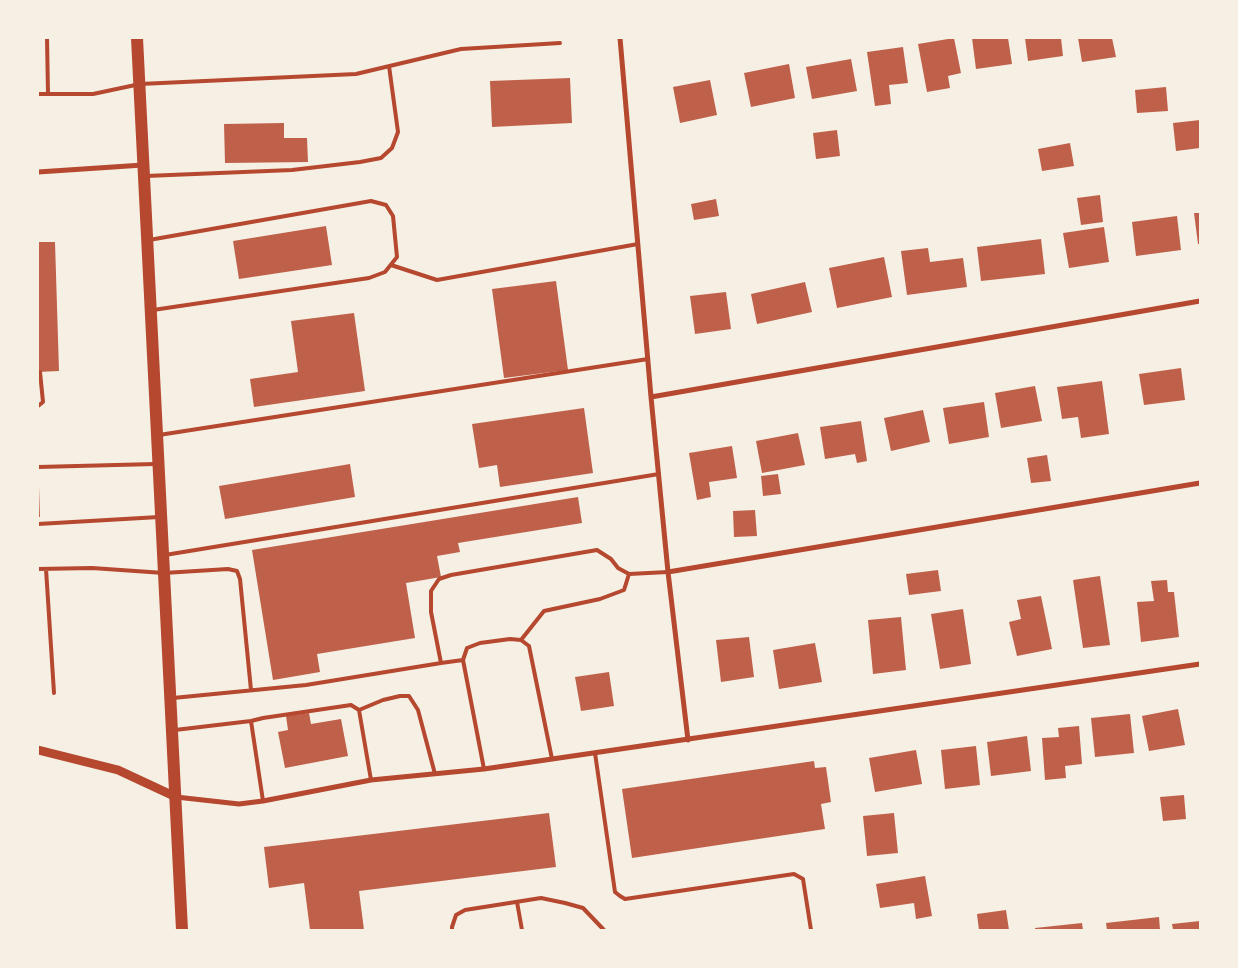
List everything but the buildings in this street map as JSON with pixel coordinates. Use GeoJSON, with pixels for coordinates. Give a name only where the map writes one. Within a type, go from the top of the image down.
{"type":"FeatureCollection","features":[{"type":"Feature","properties":{"kind":"main road"},"geometry":{"type":"LineString","coordinates":[[138,38],[182,930]]}},
{"type":"Feature","properties":{"kind":"street"},"geometry":{"type":"LineString","coordinates":[[620,38],[651,397],[668,572],[688,740]]}},
{"type":"Feature","properties":{"kind":"street"},"geometry":{"type":"LineString","coordinates":[[38,172],[144,170]]}},
{"type":"Feature","properties":{"kind":"street"},"geometry":{"type":"LineString","coordinates":[[651,397],[1200,301]]}},
{"type":"Feature","properties":{"kind":"street"},"geometry":{"type":"LineString","coordinates":[[668,572],[1200,484]]}},
{"type":"Feature","properties":{"kind":"street"},"geometry":{"type":"LineString","coordinates":[[38,750],[118,770],[176,797],[239,804],[371,780],[552,760],[1200,664]]}},
{"type":"Feature","properties":{"kind":"lane"},"geometry":{"type":"LineString","coordinates":[[47,38],[48,94]]}},
{"type":"Feature","properties":{"kind":"lane"},"geometry":{"type":"LineString","coordinates":[[38,94],[94,94],[140,84],[356,74],[461,49],[560,43]]}},
{"type":"Feature","properties":{"kind":"lane"},"geometry":{"type":"LineString","coordinates":[[144,170],[292,170],[381,158],[392,148],[398,132],[389,66]]}},
{"type":"Feature","properties":{"kind":"lane"},"geometry":{"type":"LineString","coordinates":[[147,240],[371,201],[386,205],[393,216],[397,256],[385,272],[369,278],[150,310]]}},
{"type":"Feature","properties":{"kind":"lane"},"geometry":{"type":"LineString","coordinates":[[391,265],[437,280],[638,244]]}},
{"type":"Feature","properties":{"kind":"lane"},"geometry":{"type":"LineString","coordinates":[[157,435],[648,359]]}},
{"type":"Feature","properties":{"kind":"lane"},"geometry":{"type":"LineString","coordinates":[[38,406],[42,402],[40,372]]}},
{"type":"Feature","properties":{"kind":"lane"},"geometry":{"type":"LineString","coordinates":[[38,467],[158,464]]}},
{"type":"Feature","properties":{"kind":"lane"},"geometry":{"type":"LineString","coordinates":[[163,555],[659,474]]}},
{"type":"Feature","properties":{"kind":"lane"},"geometry":{"type":"LineString","coordinates":[[38,524],[161,517]]}},
{"type":"Feature","properties":{"kind":"lane"},"geometry":{"type":"LineString","coordinates":[[441,663],[430,591],[439,579],[451,575],[597,550],[628,574],[668,572]]}},
{"type":"Feature","properties":{"kind":"lane"},"geometry":{"type":"LineString","coordinates":[[38,569],[92,568],[164,573],[237,571],[240,579],[252,690]]}},
{"type":"Feature","properties":{"kind":"lane"},"geometry":{"type":"LineString","coordinates":[[46,569],[54,693]]}},
{"type":"Feature","properties":{"kind":"lane"},"geometry":{"type":"LineString","coordinates":[[521,640],[544,611],[600,599],[624,590],[628,574]]}},
{"type":"Feature","properties":{"kind":"lane"},"geometry":{"type":"LineString","coordinates":[[484,769],[464,660],[468,648],[480,643],[510,639],[521,640],[529,646],[552,760]]}},
{"type":"Feature","properties":{"kind":"lane"},"geometry":{"type":"LineString","coordinates":[[170,698],[306,685],[464,660]]}},
{"type":"Feature","properties":{"kind":"lane"},"geometry":{"type":"LineString","coordinates":[[360,710],[383,700],[409,696],[418,710],[435,774]]}},
{"type":"Feature","properties":{"kind":"lane"},"geometry":{"type":"LineString","coordinates":[[173,730],[251,721],[351,705],[360,710]]}},
{"type":"Feature","properties":{"kind":"lane"},"geometry":{"type":"LineString","coordinates":[[360,710],[371,780]]}},
{"type":"Feature","properties":{"kind":"lane"},"geometry":{"type":"LineString","coordinates":[[251,721],[263,801]]}},
{"type":"Feature","properties":{"kind":"lane"},"geometry":{"type":"LineString","coordinates":[[595,753],[615,892],[624,899],[794,874],[803,878],[811,930]]}},
{"type":"Feature","properties":{"kind":"lane"},"geometry":{"type":"LineString","coordinates":[[452,930],[456,915],[465,910],[541,898],[583,908],[604,930]]}},
{"type":"Feature","properties":{"kind":"lane"},"geometry":{"type":"LineString","coordinates":[[517,902],[522,930]]}}]}
